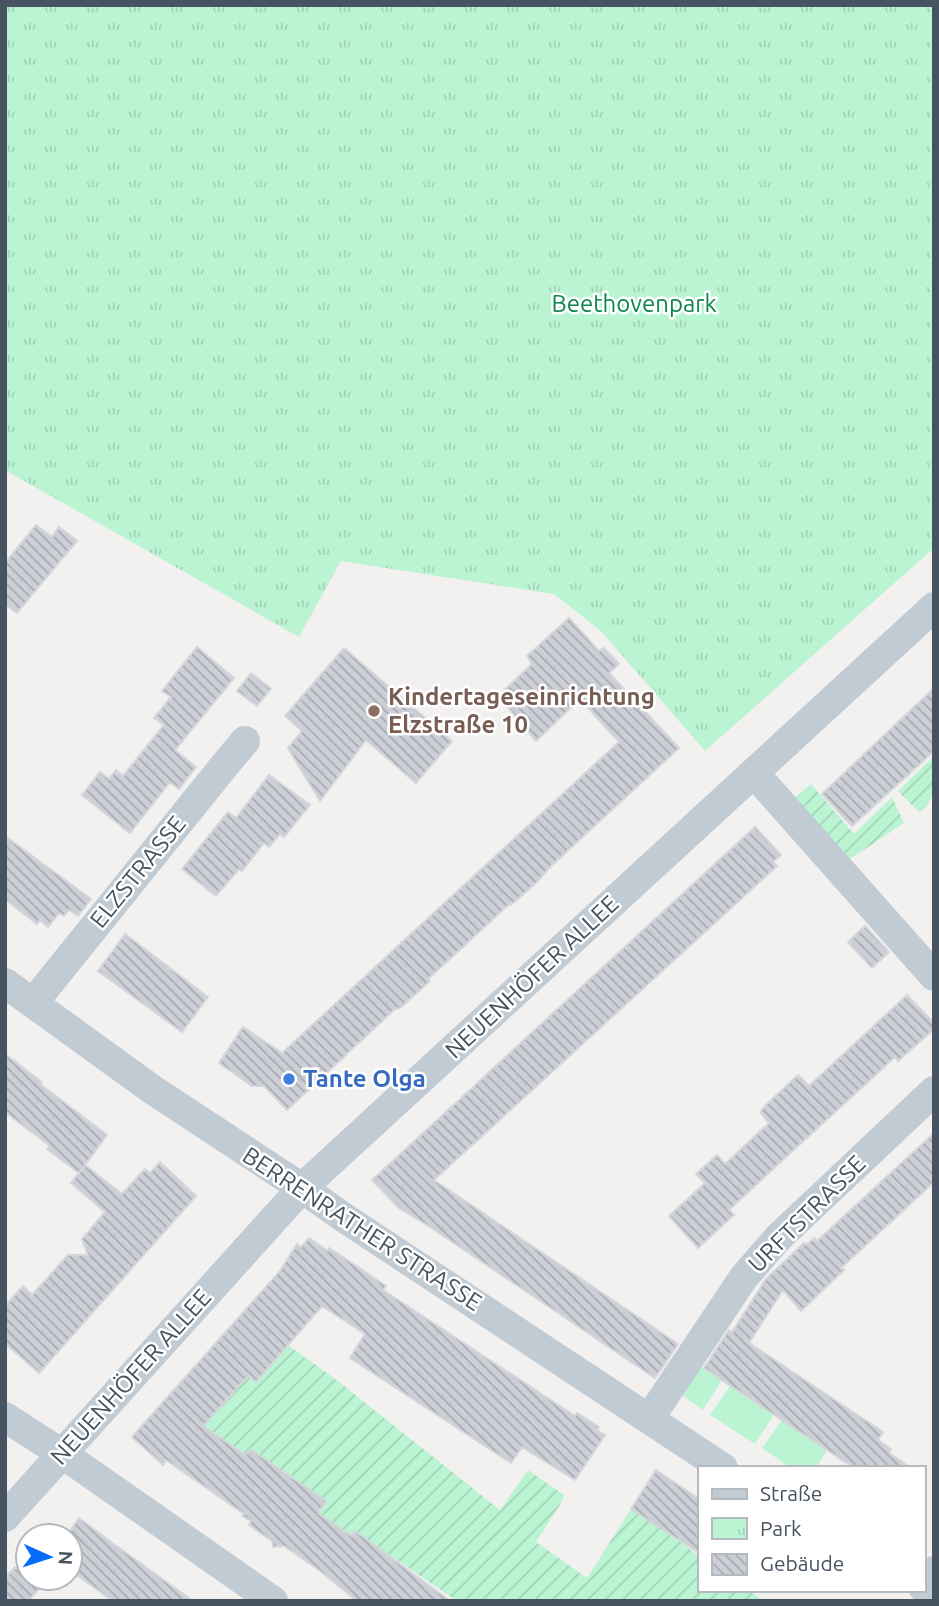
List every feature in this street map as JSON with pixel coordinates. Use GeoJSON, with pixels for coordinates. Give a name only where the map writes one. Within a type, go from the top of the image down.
{"type":"FeatureCollection","features":[{"type":"Feature","properties":{"kind":"street","name":"NEUENHÖFER ALLEE"},"geometry":{"type":"LineString","coordinates":[[5,1517],[302,1188],[934,607]]}},
{"type":"Feature","properties":{"kind":"street","name":"ELZSTRASSE"},"geometry":{"type":"LineString","coordinates":[[33,1003],[245,741]]}},
{"type":"Feature","properties":{"kind":"street"},"geometry":{"type":"LineString","coordinates":[[754,773],[934,976]]}},
{"type":"Feature","properties":{"kind":"street","name":"BERRENRATHER STRASSE"},"geometry":{"type":"LineString","coordinates":[[5,983],[153,1090],[720,1466]]}},
{"type":"Feature","properties":{"kind":"street","name":"URFTSTRASSE"},"geometry":{"type":"LineString","coordinates":[[649,1419],[744,1278],[778,1238],[934,1091]]}},
{"type":"Feature","properties":{"kind":"street"},"geometry":{"type":"LineString","coordinates":[[5,1417],[273,1601]]}},
{"type":"Feature","properties":{"kind":"green space","name":"Beethovenpark"},"geometry":{"type":"Polygon","coordinates":[[[5,5],[934,5],[934,548],[705,751],[601,631],[554,594],[341,561],[299,637],[5,470],[5,5]]]}},
{"type":"Feature","properties":{"kind":"green space"},"geometry":{"type":"Polygon","coordinates":[[[934,756],[933,794],[919,812],[898,791],[934,756]]]}},
{"type":"Feature","properties":{"kind":"green space"},"geometry":{"type":"Polygon","coordinates":[[[811,784],[854,834],[892,797],[904,823],[850,859],[795,798],[811,784]]]}},
{"type":"Feature","properties":{"kind":"green space"},"geometry":{"type":"Polygon","coordinates":[[[288,1345],[334,1378],[500,1510],[528,1470],[564,1495],[536,1542],[587,1578],[631,1509],[683,1543],[698,1556],[698,1592],[751,1592],[764,1601],[457,1601],[388,1554],[384,1559],[366,1547],[369,1541],[355,1531],[351,1536],[317,1514],[326,1501],[296,1480],[245,1455],[225,1441],[194,1429],[249,1375],[255,1381],[288,1345]]]}},
{"type":"Feature","properties":{"kind":"green space"},"geometry":{"type":"Polygon","coordinates":[[[698,1365],[722,1380],[703,1410],[679,1393],[698,1365]]]}},
{"type":"Feature","properties":{"kind":"green space"},"geometry":{"type":"Polygon","coordinates":[[[730,1386],[774,1415],[755,1444],[710,1415],[730,1386]]]}},
{"type":"Feature","properties":{"kind":"green space"},"geometry":{"type":"Polygon","coordinates":[[[782,1420],[827,1450],[817,1466],[788,1466],[762,1448],[782,1420]]]}},
{"type":"Feature","properties":{"kind":"building"},"geometry":{"type":"Polygon","coordinates":[[[36,525],[52,537],[59,527],[77,541],[17,613],[5,604],[5,563],[36,525]]]}},
{"type":"Feature","properties":{"kind":"building"},"geometry":{"type":"Polygon","coordinates":[[[569,618],[599,651],[604,648],[619,664],[609,673],[679,748],[537,882],[428,979],[430,981],[400,1008],[395,1009],[287,1110],[264,1086],[252,1086],[219,1063],[243,1027],[282,1053],[619,742],[580,699],[536,741],[498,696],[532,664],[527,656],[569,618]]]}},
{"type":"Feature","properties":{"kind":"building"},"geometry":{"type":"Polygon","coordinates":[[[197,647],[234,678],[175,750],[196,767],[179,789],[170,782],[130,833],[82,795],[100,772],[109,779],[116,770],[123,776],[164,725],[154,718],[171,697],[162,691],[197,647]]]}},
{"type":"Feature","properties":{"kind":"building","name":"Kindertageseinrichtung Elzstraße 10"},"geometry":{"type":"Polygon","coordinates":[[[344,648],[452,741],[416,783],[366,740],[320,801],[288,748],[302,731],[285,716],[344,648]]]}},
{"type":"Feature","properties":{"kind":"building"},"geometry":{"type":"Polygon","coordinates":[[[251,673],[271,689],[257,706],[237,691],[251,673]]]}},
{"type":"Feature","properties":{"kind":"building"},"geometry":{"type":"Polygon","coordinates":[[[934,688],[934,751],[852,826],[822,794],[934,688]]]}},
{"type":"Feature","properties":{"kind":"building"},"geometry":{"type":"Polygon","coordinates":[[[269,775],[310,805],[284,837],[280,834],[269,847],[264,843],[242,871],[239,869],[216,896],[182,869],[228,812],[236,818],[269,775]]]}},
{"type":"Feature","properties":{"kind":"building"},"geometry":{"type":"Polygon","coordinates":[[[755,827],[781,855],[773,862],[777,866],[434,1180],[678,1344],[655,1378],[399,1208],[372,1180],[755,827]]]}},
{"type":"Feature","properties":{"kind":"building"},"geometry":{"type":"Polygon","coordinates":[[[5,836],[91,899],[78,916],[69,910],[64,916],[59,913],[48,927],[40,920],[37,924],[5,899],[5,836]]]}},
{"type":"Feature","properties":{"kind":"building"},"geometry":{"type":"Polygon","coordinates":[[[865,926],[889,952],[872,968],[848,942],[865,926]]]}},
{"type":"Feature","properties":{"kind":"building"},"geometry":{"type":"Polygon","coordinates":[[[125,934],[208,997],[182,1032],[98,971],[125,934]]]}},
{"type":"Feature","properties":{"kind":"building"},"geometry":{"type":"Polygon","coordinates":[[[907,995],[934,1023],[934,1029],[898,1061],[895,1057],[773,1169],[729,1210],[734,1215],[698,1248],[669,1216],[705,1183],[696,1174],[717,1155],[725,1164],[769,1123],[760,1112],[798,1075],[809,1086],[907,995]]]}},
{"type":"Feature","properties":{"kind":"building"},"geometry":{"type":"Polygon","coordinates":[[[5,1054],[107,1135],[79,1173],[47,1149],[50,1146],[5,1112],[5,1054]]]}},
{"type":"Feature","properties":{"kind":"building"},"geometry":{"type":"Polygon","coordinates":[[[934,1133],[934,1182],[841,1268],[844,1270],[801,1311],[783,1290],[749,1343],[883,1432],[878,1440],[891,1449],[889,1453],[908,1466],[851,1466],[704,1368],[729,1330],[732,1332],[766,1279],[804,1243],[806,1245],[814,1238],[817,1241],[934,1133]]]}},
{"type":"Feature","properties":{"kind":"building"},"geometry":{"type":"Polygon","coordinates":[[[160,1162],[196,1196],[39,1373],[5,1343],[5,1306],[23,1286],[32,1295],[68,1255],[88,1255],[82,1239],[105,1212],[71,1183],[85,1165],[122,1194],[145,1169],[150,1173],[160,1162]]]}},
{"type":"Feature","properties":{"kind":"building"},"geometry":{"type":"Polygon","coordinates":[[[309,1238],[358,1267],[386,1286],[383,1290],[575,1416],[577,1413],[599,1427],[597,1430],[605,1435],[575,1480],[522,1447],[511,1463],[350,1358],[365,1334],[322,1306],[256,1382],[249,1375],[203,1426],[245,1455],[250,1449],[326,1501],[318,1513],[351,1536],[355,1531],[450,1601],[357,1601],[284,1546],[273,1547],[272,1541],[249,1525],[251,1521],[242,1516],[244,1514],[166,1460],[163,1465],[132,1437],[280,1271],[297,1244],[301,1247],[309,1238]]]}},
{"type":"Feature","properties":{"kind":"building"},"geometry":{"type":"Polygon","coordinates":[[[656,1470],[698,1498],[698,1552],[631,1509],[656,1470]]]}},
{"type":"Feature","properties":{"kind":"building"},"geometry":{"type":"Polygon","coordinates":[[[79,1518],[193,1601],[113,1601],[84,1580],[84,1522],[76,1522],[79,1518]]]}},
{"type":"Feature","properties":{"kind":"building"},"geometry":{"type":"Polygon","coordinates":[[[14,1568],[14,1592],[36,1592],[28,1601],[5,1601],[5,1578],[14,1568]]]}},
{"type":"Feature","properties":{"kind":"place","name":"Kindertageseinrichtung Elzstraße 10"},"geometry":{"type":"Point","coordinates":[374,711]}},
{"type":"Feature","properties":{"kind":"place","name":"Tante Olga"},"geometry":{"type":"Point","coordinates":[289,1079]}}]}
